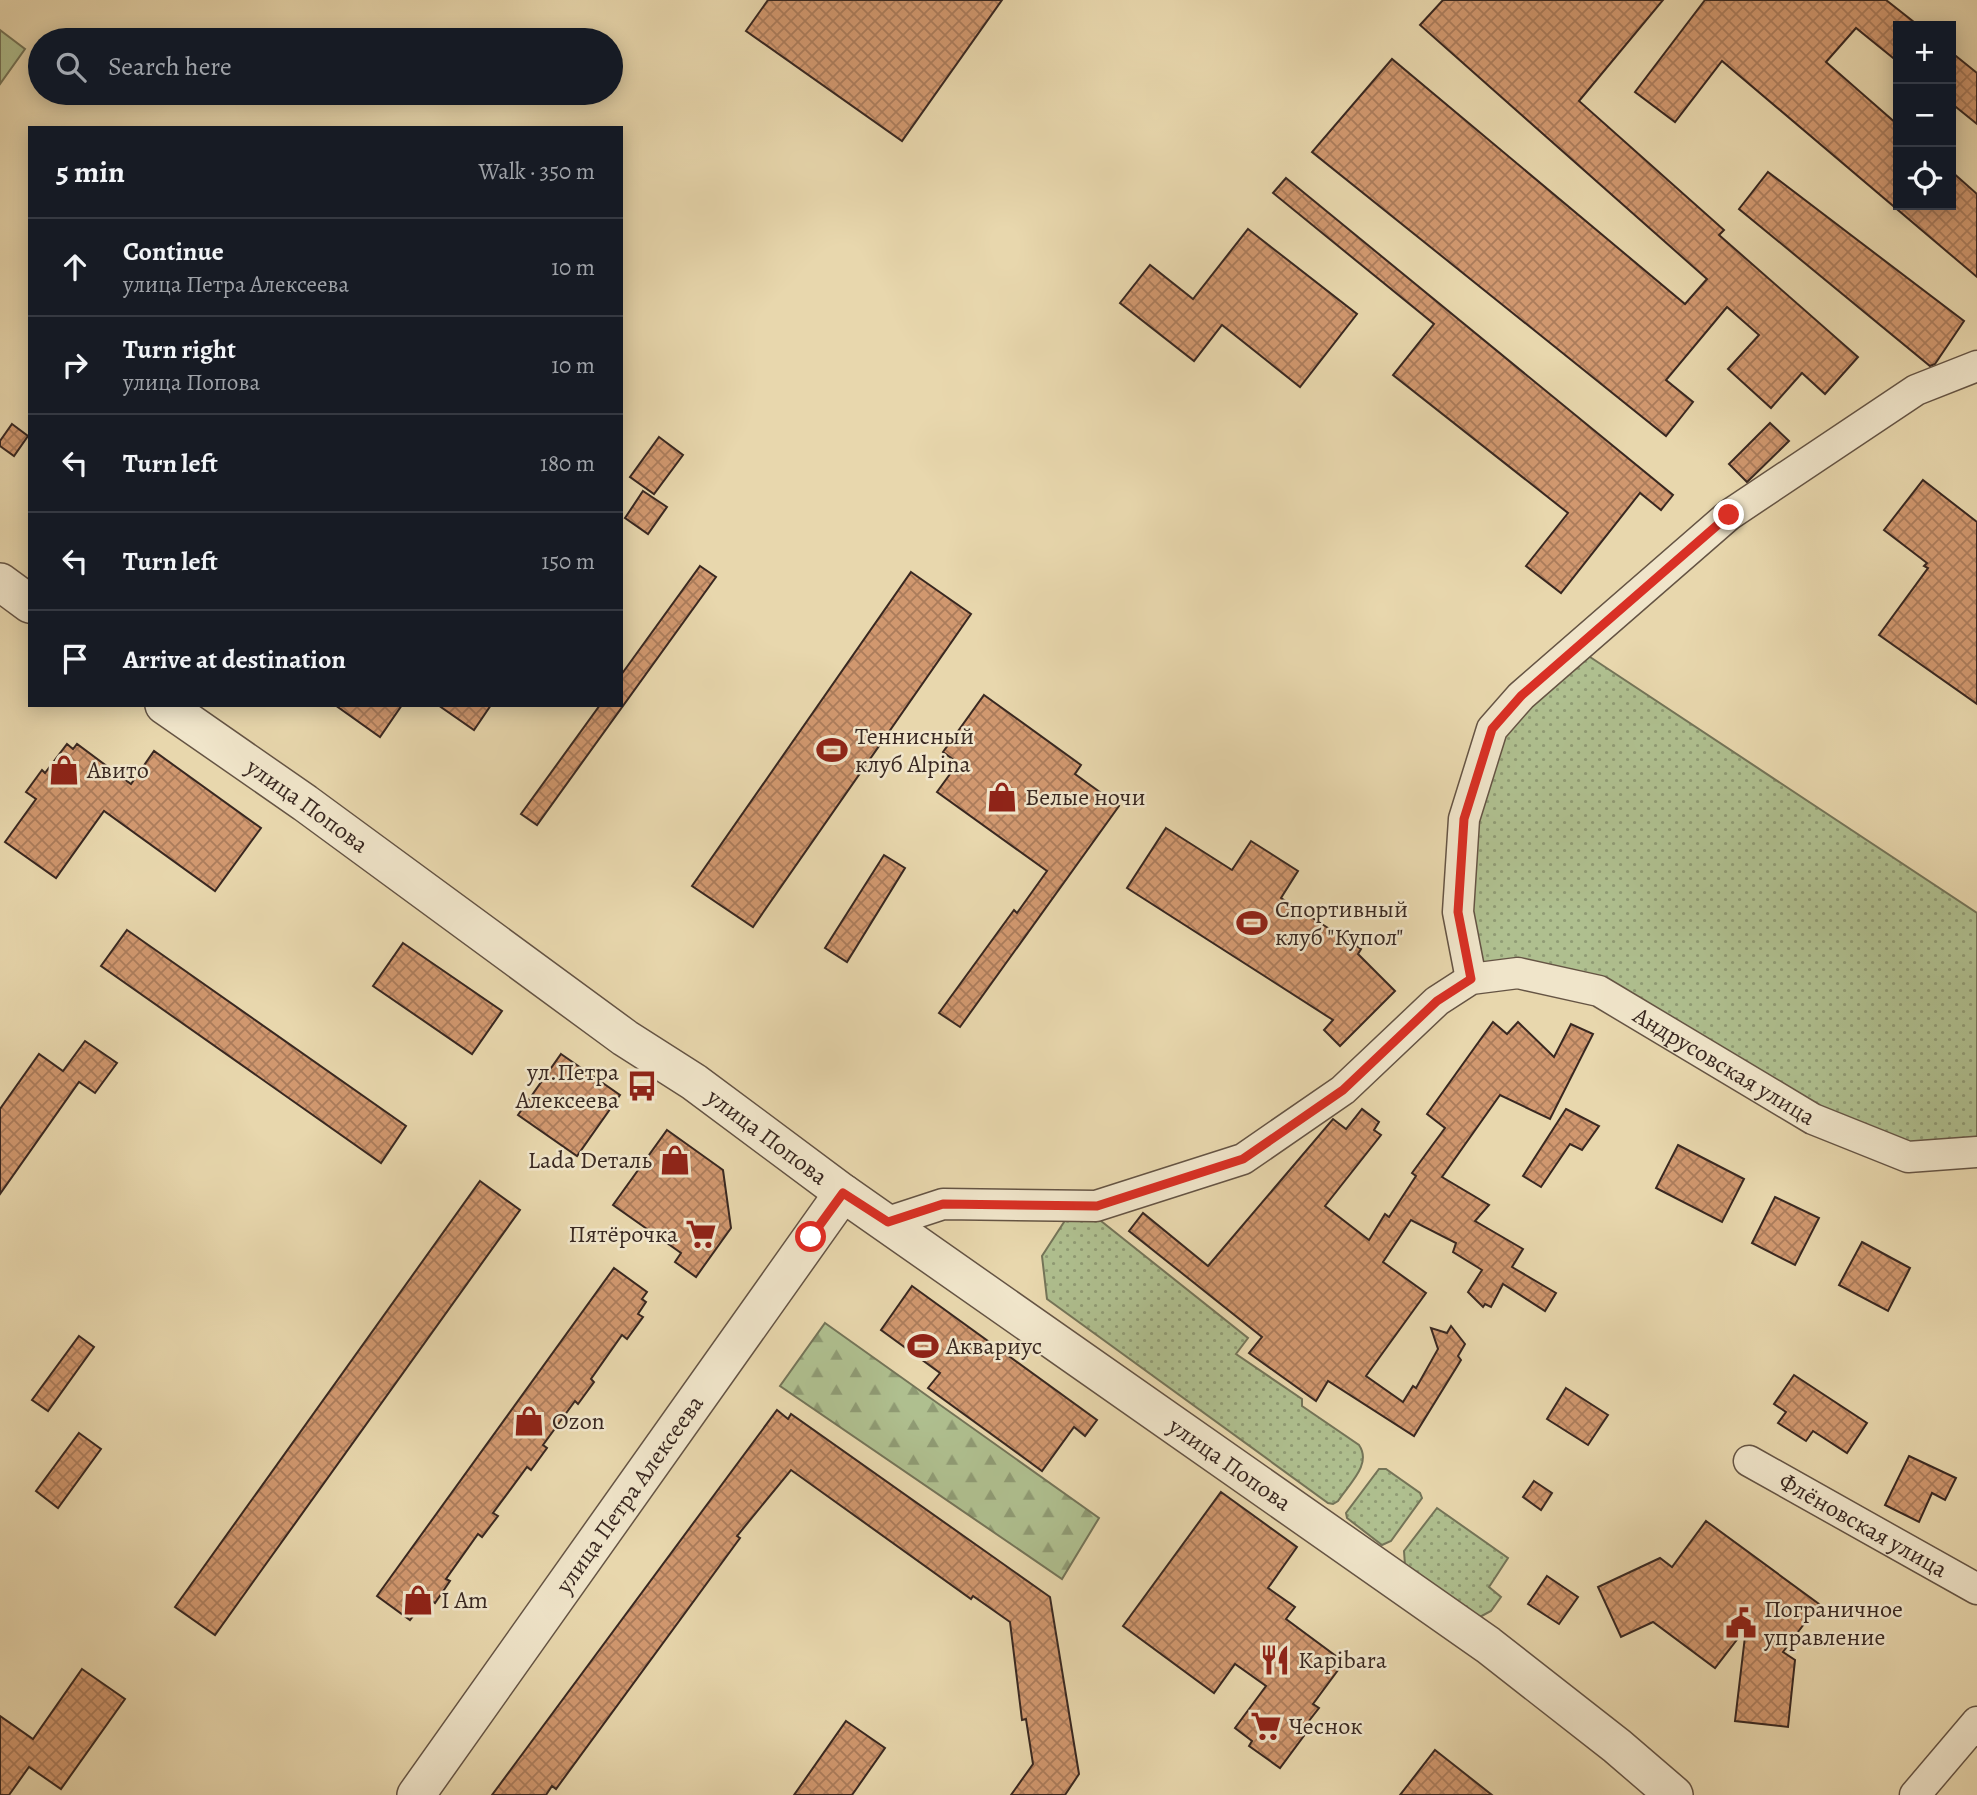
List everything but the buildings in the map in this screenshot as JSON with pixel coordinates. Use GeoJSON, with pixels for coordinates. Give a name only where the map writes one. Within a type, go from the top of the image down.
{"type":"FeatureCollection","features":[{"type":"Feature","properties":{"kind":"street"},"geometry":{"type":"LineString","coordinates":[[888,1222],[943,1204],[1097,1206],[1243,1159],[1343,1090],[1437,1001],[1471,979],[1458,912],[1464,819],[1492,729],[1521,696],[1729,515],[1916,390],[1977,366]]}},
{"type":"Feature","properties":{"kind":"street"},"geometry":{"type":"LineString","coordinates":[[0,582],[28,603]]}},
{"type":"Feature","properties":{"kind":"street","name":"улица Попова"},"geometry":{"type":"LineString","coordinates":[[167,707],[305,803],[614,1030],[694,1082],[843,1193],[1488,1645],[1617,1746],[1674,1795]]}},
{"type":"Feature","properties":{"kind":"street","name":"Андрусовская улица"},"geometry":{"type":"LineString","coordinates":[[1471,979],[1518,973],[1599,991],[1813,1118],[1908,1157],[1977,1152]]}},
{"type":"Feature","properties":{"kind":"street","name":"улица Петра Алексеева"},"geometry":{"type":"LineString","coordinates":[[416,1795],[843,1193]]}},
{"type":"Feature","properties":{"kind":"street","name":"Флёновская улица"},"geometry":{"type":"LineString","coordinates":[[1749,1461],[1977,1589]]}},
{"type":"Feature","properties":{"kind":"street"},"geometry":{"type":"LineString","coordinates":[[1915,1795],[1977,1722]]}},
{"type":"Feature","properties":{"kind":"green space"},"geometry":{"type":"Polygon","coordinates":[[[0,30],[25,49],[0,84],[0,30]]]}},
{"type":"Feature","properties":{"kind":"green space"},"geometry":{"type":"Polygon","coordinates":[[[1587,655],[1977,913],[1977,1138],[1912,1144],[1820,1108],[1606,979],[1477,963],[1469,908],[1476,814],[1504,732],[1532,701],[1587,655]]]}},
{"type":"Feature","properties":{"kind":"green space"},"geometry":{"type":"Polygon","coordinates":[[[1096,1217],[1248,1338],[1236,1354],[1302,1399],[1302,1406],[1359,1445],[1363,1459],[1361,1466],[1338,1501],[1328,1503],[1047,1299],[1042,1256],[1066,1219],[1096,1217]]]}},
{"type":"Feature","properties":{"kind":"green space"},"geometry":{"type":"Polygon","coordinates":[[[825,1323],[1099,1518],[1062,1579],[780,1386],[825,1323]]]}},
{"type":"Feature","properties":{"kind":"green space"},"geometry":{"type":"Polygon","coordinates":[[[1379,1469],[1386,1469],[1420,1493],[1422,1498],[1391,1541],[1382,1545],[1347,1518],[1346,1513],[1379,1469]]]}},
{"type":"Feature","properties":{"kind":"green space"},"geometry":{"type":"Polygon","coordinates":[[[1437,1508],[1508,1558],[1489,1587],[1501,1597],[1491,1611],[1478,1618],[1405,1565],[1404,1551],[1437,1508]]]}},
{"type":"Feature","properties":{"kind":"place","name":"Теннисный клуб Alpina"},"geometry":{"type":"Point","coordinates":[832,750]}},
{"type":"Feature","properties":{"kind":"place","name":"Авито"},"geometry":{"type":"Point","coordinates":[64,770]}},
{"type":"Feature","properties":{"kind":"place","name":"Белые ночи"},"geometry":{"type":"Point","coordinates":[1002,797]}},
{"type":"Feature","properties":{"kind":"place","name":"Спортивный клуб \"Купол\""},"geometry":{"type":"Point","coordinates":[1252,923]}},
{"type":"Feature","properties":{"kind":"place","name":"ул.Петра Алексеева"},"geometry":{"type":"Point","coordinates":[642,1086]}},
{"type":"Feature","properties":{"kind":"place","name":"Lada Dеталь"},"geometry":{"type":"Point","coordinates":[675,1160]}},
{"type":"Feature","properties":{"kind":"place","name":"Пятёрочка"},"geometry":{"type":"Point","coordinates":[701,1234]}},
{"type":"Feature","properties":{"kind":"place","name":"Аквариус"},"geometry":{"type":"Point","coordinates":[923,1346]}},
{"type":"Feature","properties":{"kind":"place","name":"Ozon"},"geometry":{"type":"Point","coordinates":[529,1421]}},
{"type":"Feature","properties":{"kind":"place","name":"I Am"},"geometry":{"type":"Point","coordinates":[418,1600]}},
{"type":"Feature","properties":{"kind":"place","name":"Пограничное управление"},"geometry":{"type":"Point","coordinates":[1741,1623]}},
{"type":"Feature","properties":{"kind":"place","name":"Kapibara"},"geometry":{"type":"Point","coordinates":[1275,1660]}},
{"type":"Feature","properties":{"kind":"place","name":"Чеснок"},"geometry":{"type":"Point","coordinates":[1266,1726]}},
{"type":"Feature","properties":{"kind":"route"},"geometry":{"type":"LineString","coordinates":[[811,1237],[843,1193],[888,1222],[943,1204],[1097,1206],[1243,1159],[1343,1090],[1437,1001],[1471,979],[1458,912],[1464,819],[1492,729],[1521,696],[1729,515]]}}]}
